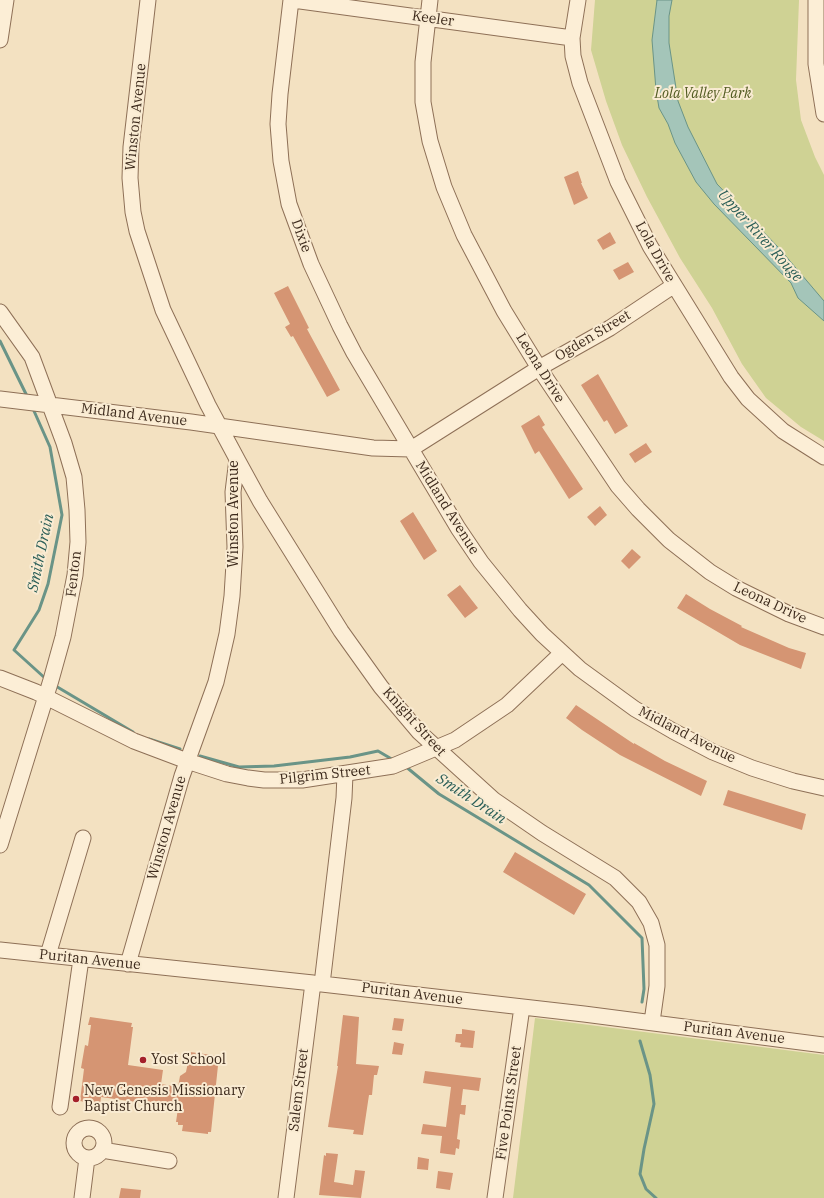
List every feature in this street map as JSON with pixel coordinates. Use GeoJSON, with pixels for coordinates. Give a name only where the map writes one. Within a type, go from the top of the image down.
{"type":"FeatureCollection","features":[{"type":"Feature","properties":{"kind":"street"},"geometry":{"type":"LineString","coordinates":[[0,40],[6,0]]}},
{"type":"Feature","properties":{"kind":"street","name":"Winston Avenue"},"geometry":{"type":"LineString","coordinates":[[128,964],[187,761],[216,682],[227,634],[232,596],[235,547],[233,492],[237,459],[180,350],[163,310],[137,231],[133,212],[130,178],[131,147],[148,0]]}},
{"type":"Feature","properties":{"kind":"street","name":"Keeler"},"geometry":{"type":"LineString","coordinates":[[292,0],[572,38]]}},
{"type":"Feature","properties":{"kind":"street","name":"Dixie"},"geometry":{"type":"LineString","coordinates":[[292,0],[280,94],[278,124],[281,161],[290,204],[311,264],[340,326],[354,353],[411,449]]}},
{"type":"Feature","properties":{"kind":"street","name":"Leona Drive"},"geometry":{"type":"LineString","coordinates":[[430,0],[423,62],[423,102],[430,141],[444,187],[468,242],[504,311],[539,368],[618,486],[638,509],[669,540],[710,572],[736,588],[789,614],[824,627]]}},
{"type":"Feature","properties":{"kind":"street","name":"Lola Drive"},"geometry":{"type":"LineString","coordinates":[[578,0],[572,38],[573,56],[580,83],[618,182],[650,246],[673,286],[731,377],[748,398],[783,431],[824,457]]}},
{"type":"Feature","properties":{"kind":"street"},"geometry":{"type":"LineString","coordinates":[[816,0],[816,64],[824,114]]}},
{"type":"Feature","properties":{"kind":"street","name":"Ogden Street"},"geometry":{"type":"LineString","coordinates":[[411,449],[539,368],[610,328],[673,286]]}},
{"type":"Feature","properties":{"kind":"street","name":"Fenton"},"geometry":{"type":"LineString","coordinates":[[0,312],[32,357],[51,405],[74,477],[78,542],[70,609],[46,698],[0,845]]}},
{"type":"Feature","properties":{"kind":"street","name":"Midland Avenue"},"geometry":{"type":"LineString","coordinates":[[0,399],[220,426],[373,448],[411,449],[458,528],[482,562],[520,610],[562,653],[600,685],[635,709],[713,752],[752,768],[824,788]]}},
{"type":"Feature","properties":{"kind":"street","name":"Knight Street"},"geometry":{"type":"LineString","coordinates":[[237,459],[260,501],[341,631],[381,687],[435,749],[494,800],[542,833],[614,878],[639,902],[651,923],[657,946],[657,986],[652,1022]]}},
{"type":"Feature","properties":{"kind":"street","name":"Pilgrim Street"},"geometry":{"type":"LineString","coordinates":[[0,678],[66,706],[134,741],[187,761],[227,774],[264,780],[302,780],[393,766],[455,740],[507,705],[562,653]]}},
{"type":"Feature","properties":{"kind":"street","name":"Salem Street"},"geometry":{"type":"LineString","coordinates":[[286,1198],[344,798],[345,774]]}},
{"type":"Feature","properties":{"kind":"street"},"geometry":{"type":"LineString","coordinates":[[48,955],[83,838]]}},
{"type":"Feature","properties":{"kind":"street","name":"Puritan Avenue"},"geometry":{"type":"LineString","coordinates":[[0,950],[317,983],[652,1022],[824,1045]]}},
{"type":"Feature","properties":{"kind":"street"},"geometry":{"type":"LineString","coordinates":[[60,1107],[81,959]]}},
{"type":"Feature","properties":{"kind":"street","name":"Five Points Street"},"geometry":{"type":"LineString","coordinates":[[495,1198],[522,1007]]}},
{"type":"Feature","properties":{"kind":"street"},"geometry":{"type":"LineString","coordinates":[[91,1127],[100,1132],[104,1141],[104,1147],[99,1154],[87,1158],[78,1153],[74,1143],[74,1138],[81,1130],[91,1127]]}},
{"type":"Feature","properties":{"kind":"street"},"geometry":{"type":"LineString","coordinates":[[104,1147],[108,1151],[169,1161]]}},
{"type":"Feature","properties":{"kind":"street"},"geometry":{"type":"LineString","coordinates":[[82,1198],[87,1158]]}},
{"type":"Feature","properties":{"kind":"green space","name":"Lola Valley Park"},"geometry":{"type":"Polygon","coordinates":[[[595,0],[799,0],[796,80],[801,120],[815,157],[824,175],[824,441],[801,427],[766,398],[742,364],[712,308],[680,258],[647,197],[622,145],[606,101],[591,50],[595,0]]]}},
{"type":"Feature","properties":{"kind":"green space"},"geometry":{"type":"Polygon","coordinates":[[[535,1018],[824,1055],[824,1198],[513,1198],[535,1018]]]}},
{"type":"Feature","properties":{"kind":"water","name":"Upper River Rouge"},"geometry":{"type":"Polygon","coordinates":[[[657,0],[672,0],[669,16],[669,43],[678,101],[688,127],[717,184],[778,247],[824,301],[824,321],[798,298],[791,283],[714,204],[696,182],[675,143],[668,124],[659,108],[656,90],[652,40],[657,0]]]}},
{"type":"Feature","properties":{"kind":"building"},"geometry":{"type":"Polygon","coordinates":[[[578,171],[581,183],[588,198],[574,205],[564,177],[578,171]]]}},
{"type":"Feature","properties":{"kind":"building"},"geometry":{"type":"Polygon","coordinates":[[[610,232],[616,243],[603,250],[597,240],[610,232]]]}},
{"type":"Feature","properties":{"kind":"building"},"geometry":{"type":"Polygon","coordinates":[[[628,262],[634,272],[619,280],[613,270],[628,262]]]}},
{"type":"Feature","properties":{"kind":"building"},"geometry":{"type":"Polygon","coordinates":[[[288,286],[309,328],[307,329],[340,390],[327,397],[293,336],[291,337],[285,327],[290,324],[274,293],[288,286]]]}},
{"type":"Feature","properties":{"kind":"building"},"geometry":{"type":"Polygon","coordinates":[[[598,374],[628,426],[615,434],[607,420],[604,422],[581,385],[598,374]]]}},
{"type":"Feature","properties":{"kind":"building"},"geometry":{"type":"Polygon","coordinates":[[[539,415],[545,425],[542,427],[583,489],[569,499],[539,451],[535,454],[521,426],[539,415]]]}},
{"type":"Feature","properties":{"kind":"building"},"geometry":{"type":"Polygon","coordinates":[[[646,443],[652,452],[635,463],[629,454],[646,443]]]}},
{"type":"Feature","properties":{"kind":"building"},"geometry":{"type":"Polygon","coordinates":[[[600,506],[607,515],[595,526],[587,517],[600,506]]]}},
{"type":"Feature","properties":{"kind":"building"},"geometry":{"type":"Polygon","coordinates":[[[413,512],[437,551],[424,560],[400,521],[413,512]]]}},
{"type":"Feature","properties":{"kind":"building"},"geometry":{"type":"Polygon","coordinates":[[[632,549],[641,557],[629,569],[621,561],[632,549]]]}},
{"type":"Feature","properties":{"kind":"building"},"geometry":{"type":"Polygon","coordinates":[[[460,585],[478,608],[465,618],[447,595],[460,585]]]}},
{"type":"Feature","properties":{"kind":"building"},"geometry":{"type":"Polygon","coordinates":[[[686,594],[742,626],[741,627],[789,648],[806,653],[801,669],[740,645],[677,608],[686,594]]]}},
{"type":"Feature","properties":{"kind":"building"},"geometry":{"type":"Polygon","coordinates":[[[576,705],[634,744],[707,781],[701,796],[620,755],[582,730],[566,718],[576,705]]]}},
{"type":"Feature","properties":{"kind":"building"},"geometry":{"type":"Polygon","coordinates":[[[728,790],[806,814],[802,830],[723,805],[728,790]]]}},
{"type":"Feature","properties":{"kind":"building"},"geometry":{"type":"Polygon","coordinates":[[[515,852],[586,894],[574,915],[503,872],[515,852]]]}},
{"type":"Feature","properties":{"kind":"building"},"geometry":{"type":"Polygon","coordinates":[[[343,1015],[359,1017],[356,1064],[379,1066],[377,1075],[374,1075],[372,1095],[369,1095],[363,1135],[353,1134],[354,1130],[328,1127],[338,1066],[343,1015]]]}},
{"type":"Feature","properties":{"kind":"building"},"geometry":{"type":"Polygon","coordinates":[[[90,1017],[132,1023],[131,1027],[133,1027],[128,1065],[163,1070],[161,1084],[178,1087],[180,1076],[186,1072],[190,1052],[219,1056],[211,1132],[208,1132],[208,1134],[182,1131],[183,1125],[178,1125],[178,1122],[176,1122],[178,1108],[101,1097],[100,1105],[80,1101],[84,1069],[81,1068],[85,1045],[88,1046],[91,1025],[88,1025],[90,1017]]]}},
{"type":"Feature","properties":{"kind":"building"},"geometry":{"type":"Polygon","coordinates":[[[394,1018],[404,1019],[402,1031],[392,1030],[394,1018]]]}},
{"type":"Feature","properties":{"kind":"building"},"geometry":{"type":"Polygon","coordinates":[[[462,1029],[475,1031],[473,1048],[460,1047],[461,1043],[455,1042],[456,1034],[462,1034],[462,1029]]]}},
{"type":"Feature","properties":{"kind":"building"},"geometry":{"type":"Polygon","coordinates":[[[394,1042],[404,1044],[402,1055],[392,1054],[394,1042]]]}},
{"type":"Feature","properties":{"kind":"building"},"geometry":{"type":"Polygon","coordinates":[[[425,1071],[481,1078],[479,1091],[463,1089],[461,1105],[466,1105],[465,1115],[460,1114],[457,1139],[460,1140],[459,1149],[456,1148],[455,1155],[440,1153],[442,1136],[421,1134],[423,1124],[446,1127],[451,1087],[423,1083],[425,1071]]]}},
{"type":"Feature","properties":{"kind":"building"},"geometry":{"type":"Polygon","coordinates":[[[326,1153],[338,1154],[334,1182],[353,1185],[355,1170],[365,1171],[361,1198],[319,1195],[324,1155],[326,1156],[326,1153]]]}},
{"type":"Feature","properties":{"kind":"building"},"geometry":{"type":"Polygon","coordinates":[[[418,1157],[429,1159],[428,1170],[417,1169],[418,1157]]]}},
{"type":"Feature","properties":{"kind":"building"},"geometry":{"type":"Polygon","coordinates":[[[438,1171],[453,1173],[450,1190],[436,1188],[438,1171]]]}},
{"type":"Feature","properties":{"kind":"building"},"geometry":{"type":"Polygon","coordinates":[[[121,1188],[141,1190],[140,1198],[119,1198],[121,1188]]]}},
{"type":"Feature","properties":{"kind":"waterway","name":"Smith Drain"},"geometry":{"type":"LineString","coordinates":[[0,341],[26,394]]}},
{"type":"Feature","properties":{"kind":"waterway","name":"Smith Drain"},"geometry":{"type":"LineString","coordinates":[[34,411],[50,447],[62,515],[48,584],[39,610],[14,650],[46,679]]}},
{"type":"Feature","properties":{"kind":"waterway","name":"Smith Drain"},"geometry":{"type":"LineString","coordinates":[[54,685],[133,732]]}},
{"type":"Feature","properties":{"kind":"waterway","name":"Smith Drain"},"geometry":{"type":"LineString","coordinates":[[149,739],[180,749]]}},
{"type":"Feature","properties":{"kind":"waterway","name":"Smith Drain"},"geometry":{"type":"LineString","coordinates":[[200,756],[239,767],[274,766],[350,757],[378,751],[395,761]]}},
{"type":"Feature","properties":{"kind":"waterway","name":"Smith Drain"},"geometry":{"type":"LineString","coordinates":[[405,766],[439,794],[589,885],[642,938],[644,989],[642,1002]]}},
{"type":"Feature","properties":{"kind":"waterway","name":"Smith Drain"},"geometry":{"type":"LineString","coordinates":[[640,1041],[650,1075],[654,1104],[640,1174],[646,1189],[656,1198]]}},
{"type":"Feature","properties":{"kind":"place","name":"Yost School"},"geometry":{"type":"Point","coordinates":[143,1060]}},
{"type":"Feature","properties":{"kind":"place","name":"New Genesis Missionary Baptist Church"},"geometry":{"type":"Point","coordinates":[76,1099]}}]}
